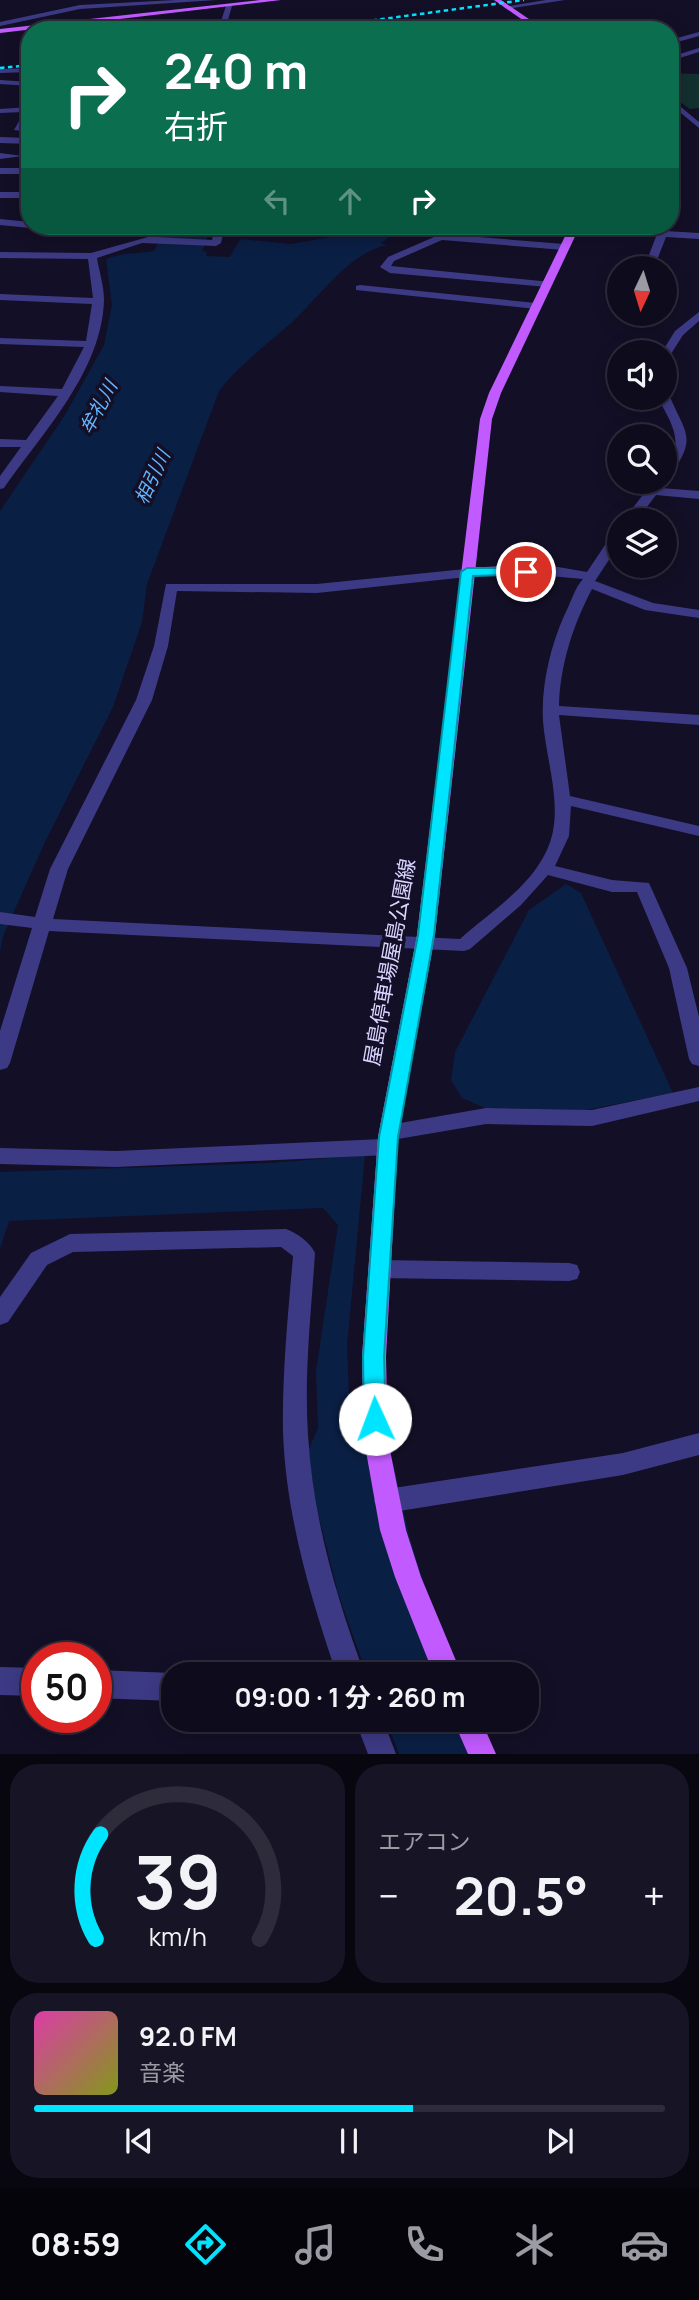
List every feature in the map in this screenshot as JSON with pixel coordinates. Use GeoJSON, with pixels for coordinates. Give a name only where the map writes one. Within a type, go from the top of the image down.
{"type":"FeatureCollection","features":[{"type":"Feature","properties":{"kind":"main road"},"geometry":{"type":"LineString","coordinates":[[92,21],[278,0]]}},
{"type":"Feature","properties":{"kind":"main road"},"geometry":{"type":"LineString","coordinates":[[497,0],[528,21]]}},
{"type":"Feature","properties":{"kind":"main road"},"geometry":{"type":"LineString","coordinates":[[0,31],[21,29]]}},
{"type":"Feature","properties":{"kind":"main road","name":"屋島停車場屋島公園線"},"geometry":{"type":"LineString","coordinates":[[443,1662],[408,1577],[387,1501],[376,1440],[373,1397],[388,1140],[424,943],[486,419],[495,393],[570,235]]}},
{"type":"Feature","properties":{"kind":"main road"},"geometry":{"type":"LineString","coordinates":[[472,1732],[482,1754]]}},
{"type":"Feature","properties":{"kind":"street"},"geometry":{"type":"LineString","coordinates":[[0,24],[80,7],[214,0]]}},
{"type":"Feature","properties":{"kind":"street"},"geometry":{"type":"LineString","coordinates":[[507,7],[562,0]]}},
{"type":"Feature","properties":{"kind":"street"},"geometry":{"type":"LineString","coordinates":[[224,21],[229,6]]}},
{"type":"Feature","properties":{"kind":"street"},"geometry":{"type":"LineString","coordinates":[[679,40],[699,34]]}},
{"type":"Feature","properties":{"kind":"street"},"geometry":{"type":"LineString","coordinates":[[679,56],[699,50]]}},
{"type":"Feature","properties":{"kind":"street"},"geometry":{"type":"LineString","coordinates":[[0,71],[21,70]]}},
{"type":"Feature","properties":{"kind":"street"},"geometry":{"type":"LineString","coordinates":[[0,82],[21,83]]}},
{"type":"Feature","properties":{"kind":"street"},"geometry":{"type":"LineString","coordinates":[[679,108],[699,126]]}},
{"type":"Feature","properties":{"kind":"street"},"geometry":{"type":"LineString","coordinates":[[0,111],[21,110]]}},
{"type":"Feature","properties":{"kind":"street"},"geometry":{"type":"LineString","coordinates":[[0,130],[18,130],[21,125]]}},
{"type":"Feature","properties":{"kind":"street"},"geometry":{"type":"LineString","coordinates":[[0,140],[21,141]]}},
{"type":"Feature","properties":{"kind":"street"},"geometry":{"type":"LineString","coordinates":[[0,156],[19,156]]}},
{"type":"Feature","properties":{"kind":"street"},"geometry":{"type":"LineString","coordinates":[[0,171],[21,171]]}},
{"type":"Feature","properties":{"kind":"street"},"geometry":{"type":"LineString","coordinates":[[0,195],[21,195]]}},
{"type":"Feature","properties":{"kind":"street"},"geometry":{"type":"LineString","coordinates":[[0,222],[21,224]]}},
{"type":"Feature","properties":{"kind":"street"},"geometry":{"type":"LineString","coordinates":[[679,233],[699,236]]}},
{"type":"Feature","properties":{"kind":"street"},"geometry":{"type":"LineString","coordinates":[[151,240],[153,235]]}},
{"type":"Feature","properties":{"kind":"street"},"geometry":{"type":"LineString","coordinates":[[0,255],[92,256],[141,240],[216,243],[218,235]]}},
{"type":"Feature","properties":{"kind":"street"},"geometry":{"type":"LineString","coordinates":[[652,256],[658,235]]}},
{"type":"Feature","properties":{"kind":"street"},"geometry":{"type":"LineString","coordinates":[[547,284],[390,271],[385,267],[391,259],[441,237],[564,247]]}},
{"type":"Feature","properties":{"kind":"street"},"geometry":{"type":"LineString","coordinates":[[0,485],[65,393],[89,351],[99,301],[92,256]]}},
{"type":"Feature","properties":{"kind":"street"},"geometry":{"type":"LineString","coordinates":[[360,288],[537,306]]}},
{"type":"Feature","properties":{"kind":"street"},"geometry":{"type":"LineString","coordinates":[[0,297],[99,301]]}},
{"type":"Feature","properties":{"kind":"street"},"geometry":{"type":"LineString","coordinates":[[675,340],[699,315]]}},
{"type":"Feature","properties":{"kind":"street"},"geometry":{"type":"LineString","coordinates":[[0,341],[90,344]]}},
{"type":"Feature","properties":{"kind":"street"},"geometry":{"type":"LineString","coordinates":[[0,389],[65,393]]}},
{"type":"Feature","properties":{"kind":"street"},"geometry":{"type":"LineString","coordinates":[[670,410],[682,439],[681,454],[677,459]]}},
{"type":"Feature","properties":{"kind":"street"},"geometry":{"type":"LineString","coordinates":[[682,439],[699,438]]}},
{"type":"Feature","properties":{"kind":"street"},"geometry":{"type":"LineString","coordinates":[[0,443],[27,444]]}},
{"type":"Feature","properties":{"kind":"street"},"geometry":{"type":"LineString","coordinates":[[677,490],[699,495]]}},
{"type":"Feature","properties":{"kind":"street"},"geometry":{"type":"LineString","coordinates":[[639,508],[650,494]]}},
{"type":"Feature","properties":{"kind":"street"},"geometry":{"type":"LineString","coordinates":[[7,918],[43,923],[464,945],[545,869],[558,847],[561,832],[560,799],[551,710],[557,659],[588,580],[607,552]]}},
{"type":"Feature","properties":{"kind":"street"},"geometry":{"type":"LineString","coordinates":[[0,1063],[59,869],[144,700],[162,646],[171,587],[315,588],[467,572],[570,572],[650,607],[699,614]]}},
{"type":"Feature","properties":{"kind":"street"},"geometry":{"type":"LineString","coordinates":[[551,710],[699,720]]}},
{"type":"Feature","properties":{"kind":"street"},"geometry":{"type":"LineString","coordinates":[[560,799],[699,831]]}},
{"type":"Feature","properties":{"kind":"street"},"geometry":{"type":"LineString","coordinates":[[545,869],[612,886],[643,887],[678,968],[699,1059]]}},
{"type":"Feature","properties":{"kind":"street"},"geometry":{"type":"LineString","coordinates":[[0,1156],[116,1159],[364,1146],[486,1116],[592,1118],[699,1094]]}},
{"type":"Feature","properties":{"kind":"street"},"geometry":{"type":"LineString","coordinates":[[0,1315],[39,1259],[70,1242],[286,1238],[304,1253],[295,1399],[300,1483],[318,1574],[347,1662]]}},
{"type":"Feature","properties":{"kind":"street"},"geometry":{"type":"LineString","coordinates":[[379,1269],[569,1272]]}},
{"type":"Feature","properties":{"kind":"street"},"geometry":{"type":"LineString","coordinates":[[387,1501],[655,1459],[699,1444]]}},
{"type":"Feature","properties":{"kind":"street"},"geometry":{"type":"LineString","coordinates":[[0,1681],[21,1682]]}},
{"type":"Feature","properties":{"kind":"street"},"geometry":{"type":"LineString","coordinates":[[112,1685],[161,1687]]}},
{"type":"Feature","properties":{"kind":"street"},"geometry":{"type":"LineString","coordinates":[[374,1732],[382,1754]]}},
{"type":"Feature","properties":{"kind":"green space"},"geometry":{"type":"Polygon","coordinates":[[[679,73],[699,74],[699,108],[690,109],[679,101],[679,73]]]}},
{"type":"Feature","properties":{"kind":"water"},"geometry":{"type":"Polygon","coordinates":[[[162,235],[208,235],[202,251],[207,252],[206,256],[230,257],[240,239],[291,244],[335,235],[392,235],[381,243],[387,245],[359,257],[346,267],[219,391],[147,584],[142,622],[113,707],[45,842],[3,936],[0,952],[0,511],[65,415],[104,345],[112,305],[106,259],[154,251],[162,235]]]}},
{"type":"Feature","properties":{"kind":"water"},"geometry":{"type":"Polygon","coordinates":[[[566,884],[581,893],[673,1093],[586,1110],[485,1108],[462,1098],[451,1080],[455,1052],[529,910],[566,884]]]}},
{"type":"Feature","properties":{"kind":"water"},"geometry":{"type":"Polygon","coordinates":[[[365,1155],[347,1346],[351,1437],[364,1535],[387,1630],[401,1662],[364,1662],[356,1642],[333,1543],[319,1459],[316,1371],[338,1225],[323,1208],[9,1221],[0,1249],[0,1172],[271,1163],[365,1155]]]}},
{"type":"Feature","properties":{"kind":"water"},"geometry":{"type":"Polygon","coordinates":[[[393,1732],[429,1732],[438,1754],[402,1754],[393,1732]]]}},
{"type":"Feature","properties":{"kind":"waterway"},"geometry":{"type":"LineString","coordinates":[[350,1451],[366,1537],[392,1620],[409,1662]]}},
{"type":"Feature","properties":{"kind":"waterway"},"geometry":{"type":"LineString","coordinates":[[438,1732],[447,1754]]}},
{"type":"Feature","properties":{"kind":"railway"},"geometry":{"type":"LineString","coordinates":[[368,21],[524,0]]}},
{"type":"Feature","properties":{"kind":"railway"},"geometry":{"type":"LineString","coordinates":[[0,68],[21,66]]}},
{"type":"Feature","properties":{"kind":"route"},"geometry":{"type":"LineString","coordinates":[[375,1419],[374,1357],[388,1137],[426,935],[467,572],[526,572]]}},
{"type":"Feature","properties":{"kind":"water label","name":"牟礼川"},"geometry":{"type":"Point","coordinates":[98,407]}},
{"type":"Feature","properties":{"kind":"water label","name":"相引川"},"geometry":{"type":"Point","coordinates":[152,477]}}]}
